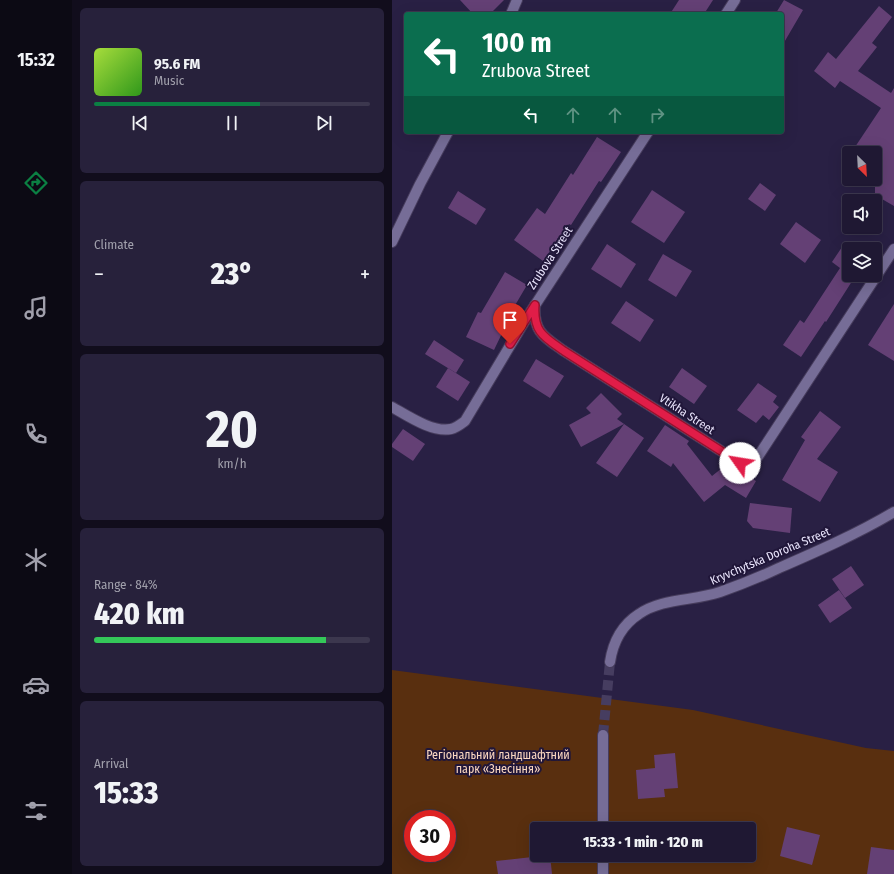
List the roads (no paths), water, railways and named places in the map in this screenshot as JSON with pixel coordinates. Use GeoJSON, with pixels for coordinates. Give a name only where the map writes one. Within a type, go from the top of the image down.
{"type":"FeatureCollection","features":[{"type":"Feature","properties":{"kind":"street"},"geometry":{"type":"LineString","coordinates":[[512,12],[517,0]]}},
{"type":"Feature","properties":{"kind":"street"},"geometry":{"type":"LineString","coordinates":[[727,12],[735,0]]}},
{"type":"Feature","properties":{"kind":"street"},"geometry":{"type":"LineString","coordinates":[[392,242],[420,184],[447,134]]}},
{"type":"Feature","properties":{"kind":"street","name":"Zrubova Street"},"geometry":{"type":"LineString","coordinates":[[392,407],[438,430],[452,429],[465,421],[535,305],[647,134]]}},
{"type":"Feature","properties":{"kind":"street","name":"Vtikha Street"},"geometry":{"type":"LineString","coordinates":[[535,305],[535,322],[539,331],[545,338],[740,463],[749,464],[753,463],[757,458],[894,249]]}},
{"type":"Feature","properties":{"kind":"street","name":"Kryvchytska Doroha Street"},"geometry":{"type":"LineString","coordinates":[[610,662],[611,653],[618,635],[629,621],[640,613],[657,605],[719,593],[812,554],[874,524],[894,512]]}},
{"type":"Feature","properties":{"kind":"street"},"geometry":{"type":"LineString","coordinates":[[603,735],[603,822]]}},
{"type":"Feature","properties":{"kind":"street"},"geometry":{"type":"LineString","coordinates":[[603,862],[603,874]]}},
{"type":"Feature","properties":{"kind":"tunnel"},"geometry":{"type":"LineString","coordinates":[[603,735],[610,662]]}},
{"type":"Feature","properties":{"kind":"park label","name":"Регіональний ландшафтний парк «Знесіння»"},"geometry":{"type":"Point","coordinates":[498,762]}}]}
